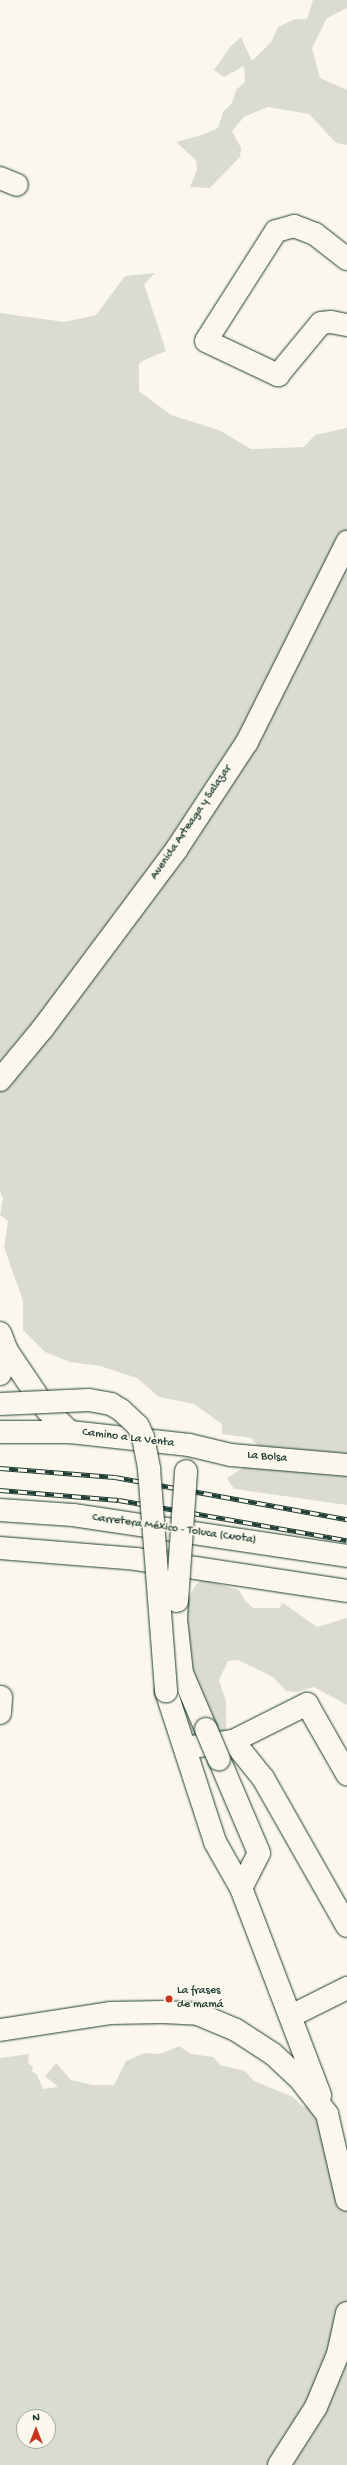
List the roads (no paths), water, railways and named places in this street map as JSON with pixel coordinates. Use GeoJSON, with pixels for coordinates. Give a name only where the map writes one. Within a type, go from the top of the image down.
{"type":"FeatureCollection","features":[{"type":"Feature","properties":{"kind":"main road"},"geometry":{"type":"LineString","coordinates":[[347,259],[315,234],[294,226],[276,231],[206,341],[278,375],[321,323],[331,322],[347,325]]}},
{"type":"Feature","properties":{"kind":"main road","name":"Avenida Arteaga y Salazar"},"geometry":{"type":"LineString","coordinates":[[0,1080],[43,1028],[176,850],[247,742],[347,542]]}},
{"type":"Feature","properties":{"kind":"main road"},"geometry":{"type":"LineString","coordinates":[[0,1374],[3,1342]]}},
{"type":"Feature","properties":{"kind":"main road","name":"Camino a La Venta"},"geometry":{"type":"LineString","coordinates":[[3,1342],[47,1410],[70,1432],[189,1445]]}},
{"type":"Feature","properties":{"kind":"main road"},"geometry":{"type":"LineString","coordinates":[[0,1404],[89,1400],[111,1404],[121,1410],[138,1426],[144,1437],[149,1469],[166,1691],[216,1842],[241,1888],[291,2016],[327,2114],[347,2200]]}},
{"type":"Feature","properties":{"kind":"main road"},"geometry":{"type":"LineString","coordinates":[[0,1432],[70,1432]]}},
{"type":"Feature","properties":{"kind":"main road"},"geometry":{"type":"LineString","coordinates":[[189,1445],[176,1601],[176,1620],[182,1673],[259,1853],[241,1888]]}},
{"type":"Feature","properties":{"kind":"main road","name":"La Bolsa"},"geometry":{"type":"LineString","coordinates":[[189,1445],[231,1455],[347,1465]]}},
{"type":"Feature","properties":{"kind":"main road","name":"Carretera México - Toluca (Cuota)"},"geometry":{"type":"LineString","coordinates":[[0,1510],[73,1515],[347,1556]]}},
{"type":"Feature","properties":{"kind":"main road"},"geometry":{"type":"LineString","coordinates":[[0,1548],[136,1559],[347,1591]]}},
{"type":"Feature","properties":{"kind":"main road"},"geometry":{"type":"LineString","coordinates":[[185,1748],[233,1742],[308,1704],[347,1774]]}},
{"type":"Feature","properties":{"kind":"main road"},"geometry":{"type":"LineString","coordinates":[[233,1742],[263,1778],[347,1926]]}},
{"type":"Feature","properties":{"kind":"main road"},"geometry":{"type":"LineString","coordinates":[[291,2016],[347,1988]]}},
{"type":"Feature","properties":{"kind":"main road"},"geometry":{"type":"LineString","coordinates":[[0,2030],[110,2013],[198,2014],[236,2030],[273,2054],[299,2078],[327,2114]]}},
{"type":"Feature","properties":{"kind":"main road"},"geometry":{"type":"LineString","coordinates":[[279,2465],[316,2407],[338,2354],[347,2313]]}},
{"type":"Feature","properties":{"kind":"railway"},"geometry":{"type":"LineString","coordinates":[[0,1468],[115,1477],[347,1519]]}},
{"type":"Feature","properties":{"kind":"railway"},"geometry":{"type":"LineString","coordinates":[[0,1490],[119,1500],[347,1540]]}},
{"type":"Feature","properties":{"kind":"place","name":"La frases de mamá"},"geometry":{"type":"Point","coordinates":[169,1999]}}]}
